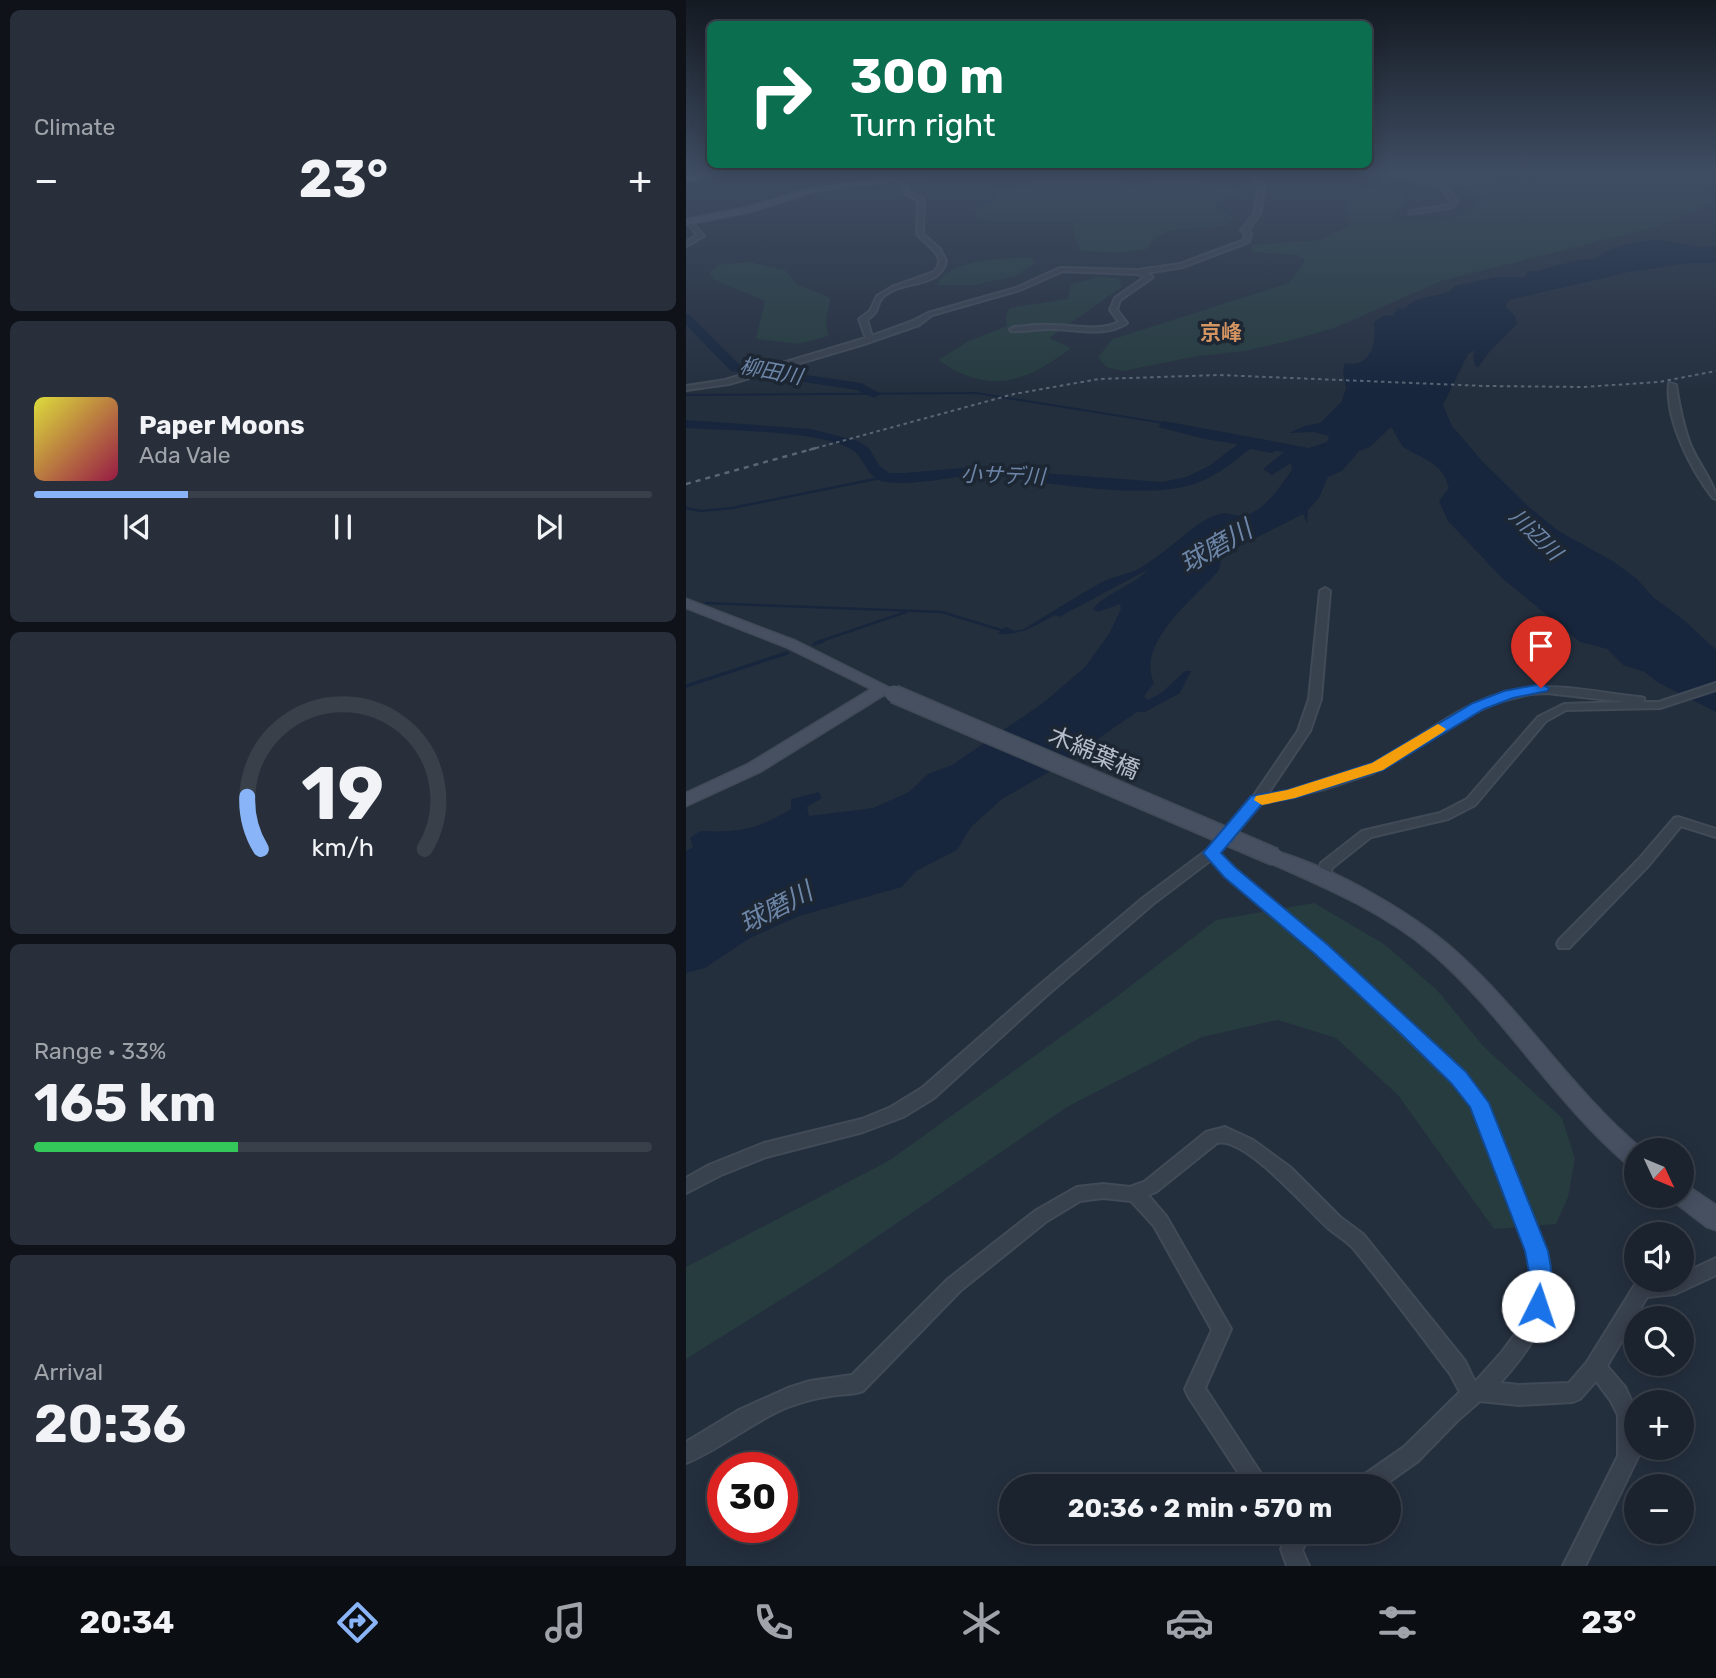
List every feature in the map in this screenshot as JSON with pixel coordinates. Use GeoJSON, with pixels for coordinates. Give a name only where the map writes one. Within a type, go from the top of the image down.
{"type":"FeatureCollection","features":[{"type":"Feature","properties":{"kind":"street"},"geometry":{"type":"LineString","coordinates":[[870,339],[863,319],[873,312],[879,297],[936,274],[942,265],[940,252],[935,247]]}},
{"type":"Feature","properties":{"kind":"street"},"geometry":{"type":"LineString","coordinates":[[686,388],[752,376],[870,339],[916,323],[930,314],[1018,289],[1062,269],[1138,272],[1181,266],[1231,247]]}},
{"type":"Feature","properties":{"kind":"street"},"geometry":{"type":"LineString","coordinates":[[1014,329],[1070,327],[1091,330],[1119,326],[1123,323],[1113,310],[1117,299],[1150,277],[1138,272]]}},
{"type":"Feature","properties":{"kind":"street"},"geometry":{"type":"LineString","coordinates":[[1672,385],[1675,417],[1686,448],[1716,496]]}},
{"type":"Feature","properties":{"kind":"street"},"geometry":{"type":"LineString","coordinates":[[686,1186],[715,1170],[764,1150],[863,1125],[897,1112],[928,1093],[1148,901],[1212,853],[1257,800],[1304,731],[1315,699],[1325,591]]}},
{"type":"Feature","properties":{"kind":"street","name":"木綿葉橋"},"geometry":{"type":"LineString","coordinates":[[689,606],[791,644],[888,691],[1325,879],[1415,929],[1457,964],[1589,1116],[1624,1147]]}},
{"type":"Feature","properties":{"kind":"street"},"geometry":{"type":"LineString","coordinates":[[1325,879],[1326,866],[1367,834],[1444,816],[1471,802],[1542,719],[1564,707],[1665,704],[1716,686]]}},
{"type":"Feature","properties":{"kind":"street"},"geometry":{"type":"LineString","coordinates":[[1257,800],[1289,795],[1377,766],[1478,706],[1509,694],[1541,688],[1568,688],[1665,704]]}},
{"type":"Feature","properties":{"kind":"street"},"geometry":{"type":"LineString","coordinates":[[686,800],[754,768],[888,691]]}},
{"type":"Feature","properties":{"kind":"street"},"geometry":{"type":"LineString","coordinates":[[1564,944],[1644,862],[1678,821],[1716,833]]}},
{"type":"Feature","properties":{"kind":"street"},"geometry":{"type":"LineString","coordinates":[[1212,853],[1230,873],[1321,949],[1458,1077],[1479,1103],[1537,1251],[1542,1277],[1538,1306],[1530,1330],[1509,1359],[1476,1393],[1411,1454],[1382,1474]]}},
{"type":"Feature","properties":{"kind":"street"},"geometry":{"type":"LineString","coordinates":[[686,1453],[739,1420],[782,1399],[835,1384],[856,1384],[954,1285],[1041,1216],[1077,1194],[1103,1191],[1135,1193],[1150,1187],[1212,1137],[1225,1133],[1247,1145],[1284,1172],[1334,1222],[1357,1240],[1476,1393]]}},
{"type":"Feature","properties":{"kind":"street"},"geometry":{"type":"LineString","coordinates":[[1135,1193],[1160,1221],[1222,1329],[1195,1389],[1251,1474]]}},
{"type":"Feature","properties":{"kind":"street"},"geometry":{"type":"LineString","coordinates":[[1694,1202],[1716,1219]]}},
{"type":"Feature","properties":{"kind":"street"},"geometry":{"type":"LineString","coordinates":[[1476,1393],[1519,1395],[1573,1392],[1594,1369],[1642,1289],[1675,1286],[1716,1266]]}},
{"type":"Feature","properties":{"kind":"street"},"geometry":{"type":"LineString","coordinates":[[1574,1566],[1628,1457],[1628,1413],[1618,1394],[1601,1373],[1594,1369]]}},
{"type":"Feature","properties":{"kind":"street"},"geometry":{"type":"LineString","coordinates":[[1292,1544],[1291,1549],[1298,1566]]}},
{"type":"Feature","properties":{"kind":"green space"},"geometry":{"type":"Polygon","coordinates":[[[1079,247],[1149,247],[1120,253],[1081,251],[1079,247]]]}},
{"type":"Feature","properties":{"kind":"green space"},"geometry":{"type":"Polygon","coordinates":[[[1252,247],[1576,247],[1441,281],[1334,328],[1245,351],[1198,356],[1123,371],[1106,367],[1098,357],[1113,339],[1289,283],[1305,261],[1298,255],[1251,252],[1252,247]]]}},
{"type":"Feature","properties":{"kind":"green space"},"geometry":{"type":"Polygon","coordinates":[[[1029,257],[1036,262],[1016,276],[975,285],[937,285],[944,276],[965,265],[1029,257]]]}},
{"type":"Feature","properties":{"kind":"green space"},"geometry":{"type":"Polygon","coordinates":[[[750,262],[785,270],[795,283],[830,298],[826,322],[828,336],[799,344],[756,339],[765,301],[715,280],[709,273],[717,265],[750,262]]]}},
{"type":"Feature","properties":{"kind":"green space"},"geometry":{"type":"Polygon","coordinates":[[[1099,277],[1118,278],[1122,287],[1049,338],[1071,348],[1038,370],[1006,380],[990,381],[956,371],[938,360],[967,342],[1007,326],[1006,315],[1010,308],[1068,299],[1071,284],[1099,277]]]}},
{"type":"Feature","properties":{"kind":"green space"},"geometry":{"type":"Polygon","coordinates":[[[1314,903],[1384,944],[1437,990],[1484,1047],[1562,1118],[1575,1159],[1568,1197],[1556,1224],[1494,1229],[1398,1095],[1336,1038],[1278,1020],[1202,1037],[1067,1107],[825,1272],[686,1359],[686,1267],[890,1160],[1111,1001],[1216,920],[1314,903]]]}},
{"type":"Feature","properties":{"kind":"water"},"geometry":{"type":"Polygon","coordinates":[[[1617,247],[1716,247],[1716,263],[1690,263],[1629,272],[1509,300],[1505,306],[1516,317],[1517,324],[1479,366],[1476,367],[1473,357],[1475,350],[1468,354],[1443,405],[1452,426],[1483,462],[1528,506],[1557,530],[1614,562],[1637,579],[1653,597],[1685,621],[1716,650],[1716,712],[1657,682],[1645,672],[1623,665],[1607,649],[1580,642],[1503,579],[1448,521],[1439,501],[1449,488],[1442,473],[1433,464],[1405,448],[1391,427],[1370,447],[1359,451],[1342,471],[1328,477],[1319,498],[1308,510],[1307,523],[1303,514],[1238,547],[1221,560],[1219,570],[1171,622],[1153,652],[1150,668],[1154,683],[1144,696],[1148,700],[1161,693],[1185,671],[1191,671],[1180,693],[1145,712],[1137,712],[1049,772],[1002,799],[971,827],[957,850],[916,871],[902,887],[799,916],[750,938],[705,968],[686,973],[686,851],[693,847],[690,838],[700,831],[737,830],[758,825],[791,809],[791,799],[819,792],[822,798],[807,807],[809,816],[873,808],[909,792],[928,774],[952,765],[1043,703],[1085,667],[1109,634],[1121,609],[1120,604],[1098,612],[1093,609],[1149,569],[1059,617],[1055,615],[1020,632],[997,634],[1006,627],[1015,631],[1024,629],[1102,582],[1142,567],[1197,525],[1212,517],[1223,513],[1241,516],[1254,512],[1272,496],[1292,470],[1291,463],[1272,475],[1263,469],[1284,452],[1205,439],[1158,427],[1164,421],[1309,448],[1327,442],[1329,436],[1314,432],[1289,433],[1320,423],[1342,401],[1346,388],[1343,371],[1345,363],[1354,364],[1366,358],[1373,345],[1374,322],[1385,315],[1393,316],[1397,308],[1403,309],[1415,300],[1449,292],[1455,286],[1496,277],[1525,277],[1527,272],[1580,260],[1597,259],[1617,247]]]}},
{"type":"Feature","properties":{"kind":"waterway","name":"柳田川"},"geometry":{"type":"LineString","coordinates":[[686,318],[736,368],[861,387],[874,394]]}},
{"type":"Feature","properties":{"kind":"waterway"},"geometry":{"type":"LineString","coordinates":[[686,395],[976,393],[1164,423]]}},
{"type":"Feature","properties":{"kind":"waterway","name":"小サデ川"},"geometry":{"type":"LineString","coordinates":[[686,424],[811,433],[853,444],[864,451],[873,468],[885,477],[905,478],[983,470],[1043,478],[1162,487],[1191,480],[1214,469],[1247,444],[1272,449]]}},
{"type":"Feature","properties":{"kind":"waterway"},"geometry":{"type":"LineString","coordinates":[[686,508],[701,511],[732,508],[885,477]]}},
{"type":"Feature","properties":{"kind":"waterway"},"geometry":{"type":"LineString","coordinates":[[706,603],[942,612],[1004,631]]}},
{"type":"Feature","properties":{"kind":"waterway"},"geometry":{"type":"LineString","coordinates":[[818,642],[906,612]]}},
{"type":"Feature","properties":{"kind":"waterway"},"geometry":{"type":"LineString","coordinates":[[814,644],[823,641]]}},
{"type":"Feature","properties":{"kind":"waterway"},"geometry":{"type":"LineString","coordinates":[[686,686],[787,653]]}},
{"type":"Feature","properties":{"kind":"railway"},"geometry":{"type":"LineString","coordinates":[[809,450],[1014,394],[1099,379],[1219,375],[1485,386],[1583,387],[1659,382],[1716,371]]}},
{"type":"Feature","properties":{"kind":"railway"},"geometry":{"type":"LineString","coordinates":[[686,484],[816,448]]}},
{"type":"Feature","properties":{"kind":"slow traffic"},"geometry":{"type":"LineString","coordinates":[[1262,800],[1289,795],[1377,766],[1438,729]]}},
{"type":"Feature","properties":{"kind":"district","name":"京峰"},"geometry":{"type":"Point","coordinates":[1221,332]}},
{"type":"Feature","properties":{"kind":"route"},"geometry":{"type":"LineString","coordinates":[[1538,1306],[1542,1277],[1537,1251],[1479,1103],[1458,1077],[1406,1027],[1321,949],[1230,873],[1212,853],[1257,800],[1289,795],[1377,766],[1478,706],[1509,694],[1541,688]]}},
{"type":"Feature","properties":{"kind":"water label","name":"川辺川"},"geometry":{"type":"Point","coordinates":[1536,534]}},
{"type":"Feature","properties":{"kind":"water label","name":"球磨川"},"geometry":{"type":"Point","coordinates":[1216,547]}},
{"type":"Feature","properties":{"kind":"water label","name":"球磨川"},"geometry":{"type":"Point","coordinates":[776,908]}}]}
